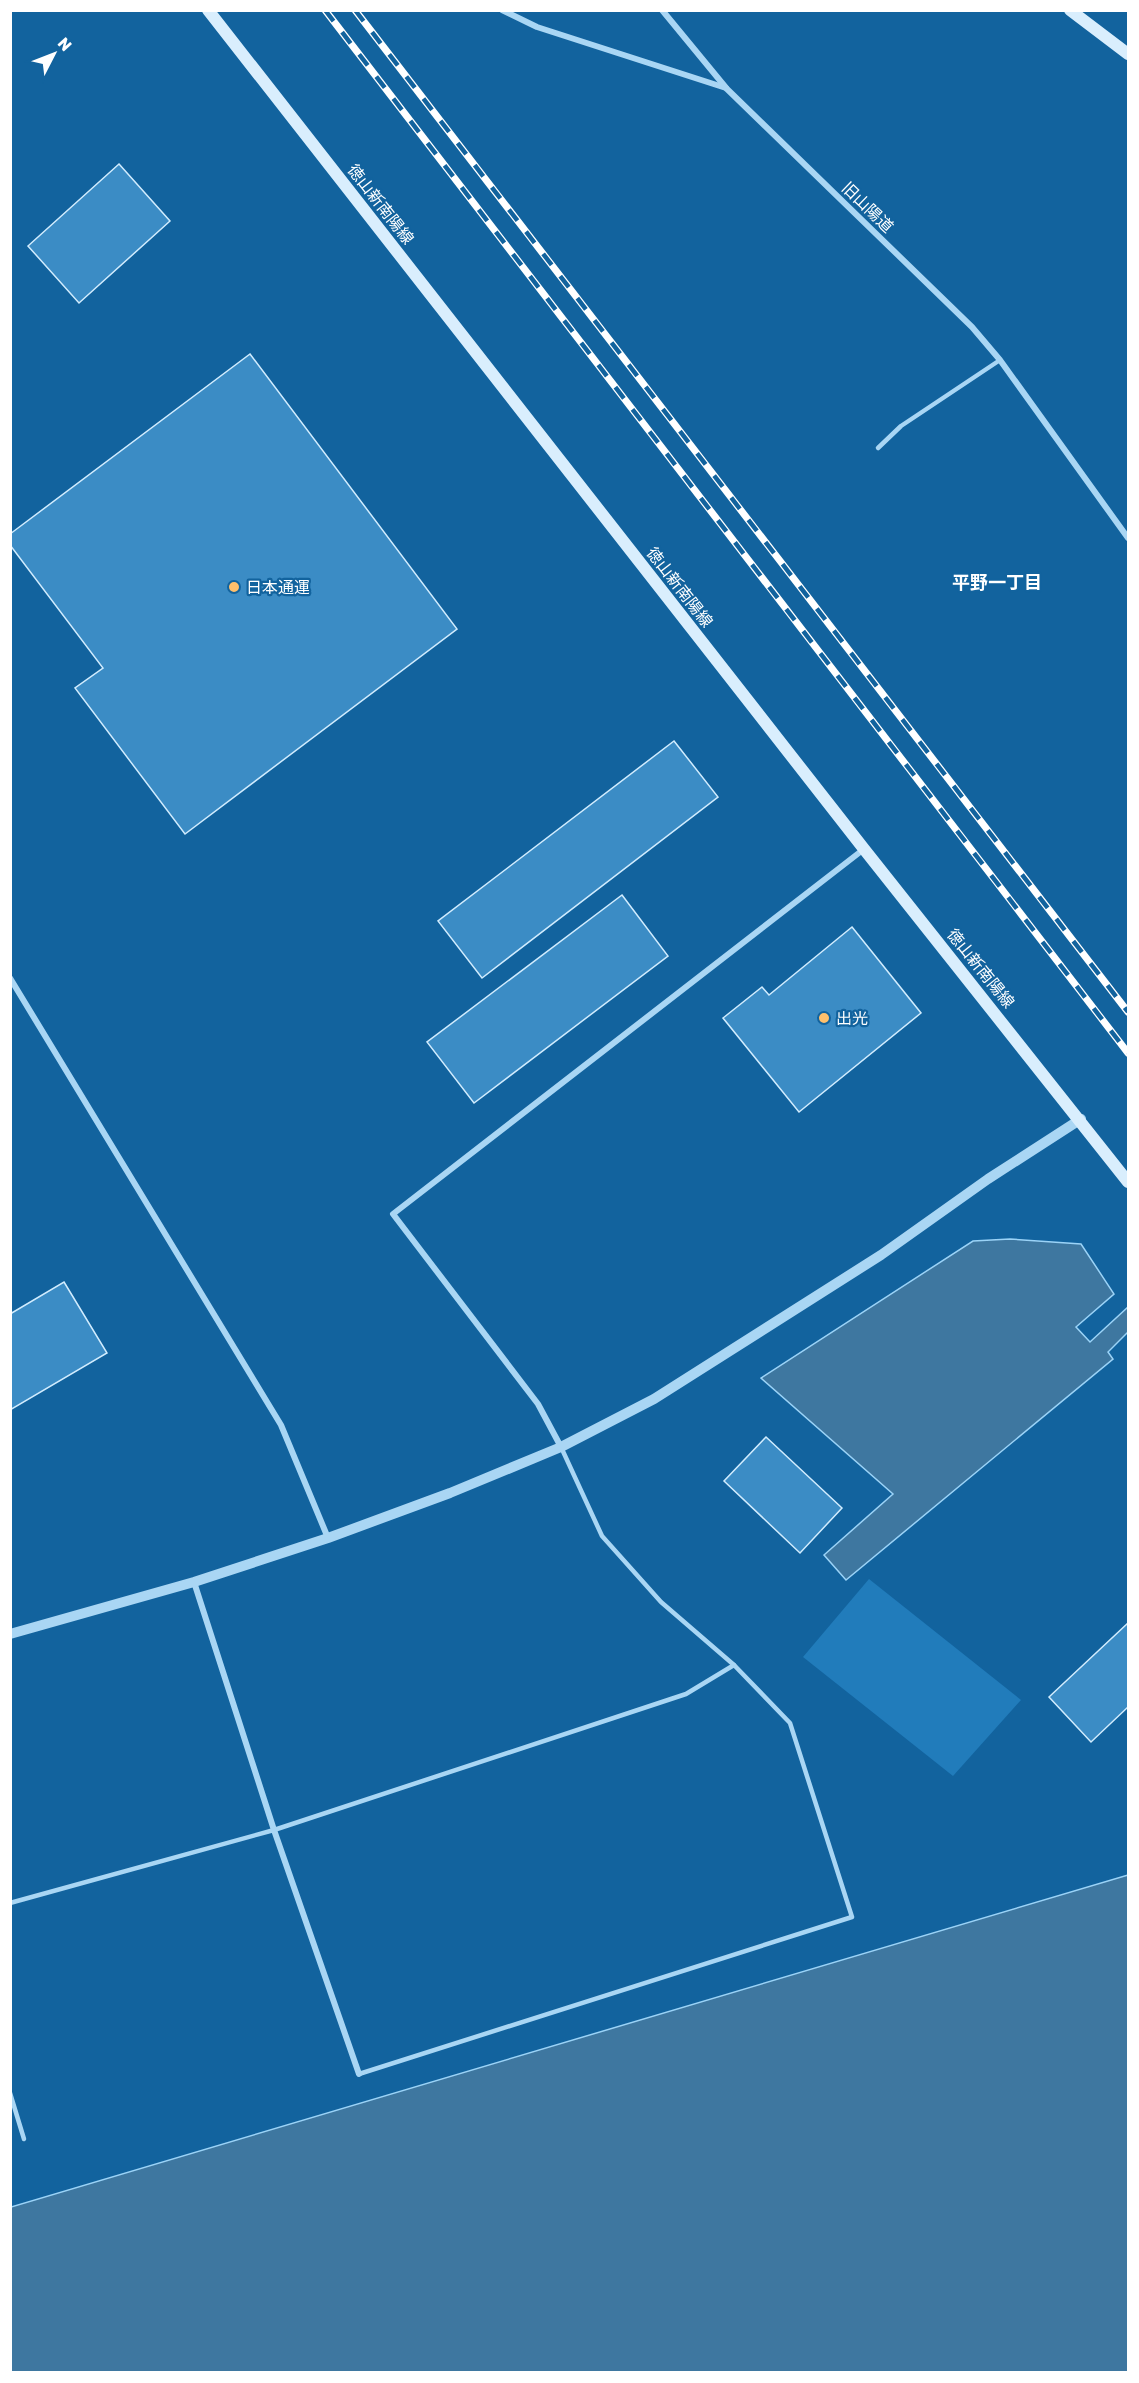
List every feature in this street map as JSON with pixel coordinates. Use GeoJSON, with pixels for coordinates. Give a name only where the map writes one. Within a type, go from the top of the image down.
{"type":"FeatureCollection","features":[{"type":"Feature","properties":{"kind":"main road","name":"徳山新南陽線"},"geometry":{"type":"LineString","coordinates":[[208,10],[864,849],[1081,1119],[1128,1182]]}},
{"type":"Feature","properties":{"kind":"main road"},"geometry":{"type":"LineString","coordinates":[[1070,10],[1128,54]]}},
{"type":"Feature","properties":{"kind":"street","name":"旧山陽道"},"geometry":{"type":"LineString","coordinates":[[502,10],[537,27],[727,89],[972,327],[1000,360],[1128,538]]}},
{"type":"Feature","properties":{"kind":"street"},"geometry":{"type":"LineString","coordinates":[[662,10],[727,89]]}},
{"type":"Feature","properties":{"kind":"street"},"geometry":{"type":"LineString","coordinates":[[561,1447],[538,1404],[393,1214],[864,849]]}},
{"type":"Feature","properties":{"kind":"street"},"geometry":{"type":"LineString","coordinates":[[10,978],[281,1425],[328,1538]]}},
{"type":"Feature","properties":{"kind":"street"},"geometry":{"type":"LineString","coordinates":[[10,1634],[194,1582],[328,1538],[450,1493],[561,1447],[654,1399],[881,1255],[988,1179],[1081,1119]]}},
{"type":"Feature","properties":{"kind":"street"},"geometry":{"type":"LineString","coordinates":[[194,1582],[274,1830],[359,2074]]}},
{"type":"Feature","properties":{"kind":"lane"},"geometry":{"type":"LineString","coordinates":[[878,448],[901,426],[1000,360]]}},
{"type":"Feature","properties":{"kind":"lane"},"geometry":{"type":"LineString","coordinates":[[359,2074],[852,1917],[790,1723],[734,1665],[661,1602],[602,1536],[561,1447]]}},
{"type":"Feature","properties":{"kind":"lane"},"geometry":{"type":"LineString","coordinates":[[10,1903],[274,1830],[686,1694],[734,1665]]}},
{"type":"Feature","properties":{"kind":"lane"},"geometry":{"type":"LineString","coordinates":[[10,2093],[24,2139]]}},
{"type":"Feature","properties":{"kind":"shaded area"},"geometry":{"type":"Polygon","coordinates":[[[1010,1239],[1081,1244],[1114,1294],[1076,1327],[1090,1342],[1128,1307],[1128,1332],[1108,1352],[1113,1359],[846,1580],[824,1555],[893,1494],[761,1378],[973,1241],[1010,1239]]]}},
{"type":"Feature","properties":{"kind":"shaded area"},"geometry":{"type":"Polygon","coordinates":[[[869,1579],[1021,1700],[953,1776],[803,1657],[869,1579]]]}},
{"type":"Feature","properties":{"kind":"shaded area"},"geometry":{"type":"Polygon","coordinates":[[[1128,1875],[1128,2372],[11,2372],[11,2207],[1128,1875]]]}},
{"type":"Feature","properties":{"kind":"building"},"geometry":{"type":"Polygon","coordinates":[[[119,164],[170,221],[79,303],[28,246],[119,164]]]}},
{"type":"Feature","properties":{"kind":"building","name":"日本通運"},"geometry":{"type":"Polygon","coordinates":[[[250,354],[457,629],[185,834],[75,688],[103,668],[10,545],[10,534],[250,354]]]}},
{"type":"Feature","properties":{"kind":"building"},"geometry":{"type":"Polygon","coordinates":[[[674,741],[718,797],[482,978],[438,921],[674,741]]]}},
{"type":"Feature","properties":{"kind":"building"},"geometry":{"type":"Polygon","coordinates":[[[622,895],[668,956],[474,1103],[427,1042],[622,895]]]}},
{"type":"Feature","properties":{"kind":"building"},"geometry":{"type":"Polygon","coordinates":[[[852,927],[921,1013],[799,1112],[723,1018],[762,987],[769,995],[852,927]]]}},
{"type":"Feature","properties":{"kind":"building"},"geometry":{"type":"Polygon","coordinates":[[[64,1282],[107,1353],[10,1410],[10,1314],[64,1282]]]}},
{"type":"Feature","properties":{"kind":"building"},"geometry":{"type":"Polygon","coordinates":[[[766,1437],[842,1508],[800,1553],[724,1481],[766,1437]]]}},
{"type":"Feature","properties":{"kind":"building"},"geometry":{"type":"Polygon","coordinates":[[[1128,1623],[1128,1707],[1091,1742],[1049,1697],[1128,1623]]]}},
{"type":"Feature","properties":{"kind":"railway"},"geometry":{"type":"LineString","coordinates":[[325,10],[1128,1053]]}},
{"type":"Feature","properties":{"kind":"railway"},"geometry":{"type":"LineString","coordinates":[[355,10],[1128,1012]]}},
{"type":"Feature","properties":{"kind":"place","name":"日本通運"},"geometry":{"type":"Point","coordinates":[234,587]}},
{"type":"Feature","properties":{"kind":"place","name":"出光"},"geometry":{"type":"Point","coordinates":[824,1018]}},
{"type":"Feature","properties":{"kind":"district","name":"平野一丁目"},"geometry":{"type":"Point","coordinates":[997,583]}}]}
